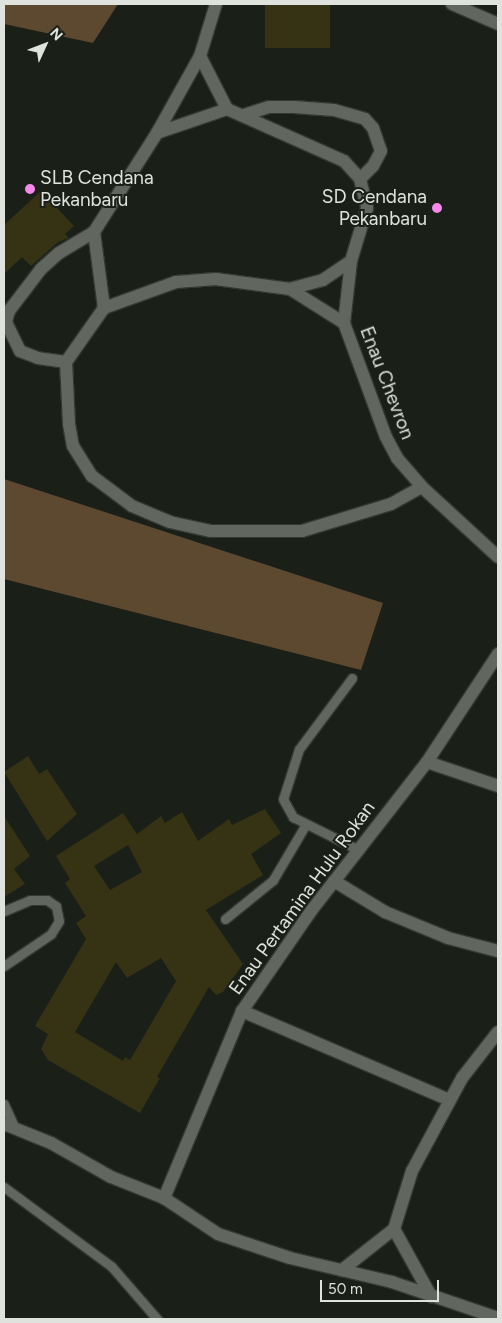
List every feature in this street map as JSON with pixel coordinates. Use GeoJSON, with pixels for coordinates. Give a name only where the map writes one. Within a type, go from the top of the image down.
{"type":"FeatureCollection","features":[{"type":"Feature","properties":{"kind":"street"},"geometry":{"type":"LineString","coordinates":[[66,362],[38,358],[20,351],[6,322],[9,311],[41,269],[58,253],[94,232],[157,133],[200,56],[216,4]]}},
{"type":"Feature","properties":{"kind":"street"},"geometry":{"type":"LineString","coordinates":[[452,4],[498,24]]}},
{"type":"Feature","properties":{"kind":"street"},"geometry":{"type":"LineString","coordinates":[[200,56],[227,109]]}},
{"type":"Feature","properties":{"kind":"street"},"geometry":{"type":"LineString","coordinates":[[157,133],[227,109],[344,161],[360,179],[373,166],[381,151],[373,128],[365,119],[334,110],[269,107],[244,115]]}},
{"type":"Feature","properties":{"kind":"street","name":"Enau Chevron"},"geometry":{"type":"LineString","coordinates":[[360,179],[366,208],[351,261],[344,323],[386,437],[397,458],[422,487],[498,557]]}},
{"type":"Feature","properties":{"kind":"street"},"geometry":{"type":"LineString","coordinates":[[94,232],[104,308]]}},
{"type":"Feature","properties":{"kind":"street"},"geometry":{"type":"LineString","coordinates":[[351,261],[323,280],[290,289],[216,279],[176,282],[104,308],[66,362],[69,424],[73,446],[92,476],[132,506],[170,522],[210,531],[302,531],[391,504],[422,487]]}},
{"type":"Feature","properties":{"kind":"street"},"geometry":{"type":"LineString","coordinates":[[290,289],[344,323]]}},
{"type":"Feature","properties":{"kind":"street","name":"Enau Pertamina Hulu Rokan"},"geometry":{"type":"LineString","coordinates":[[164,1198],[242,1011],[334,881],[427,762],[498,654]]}},
{"type":"Feature","properties":{"kind":"street"},"geometry":{"type":"LineString","coordinates":[[427,762],[498,786]]}},
{"type":"Feature","properties":{"kind":"street"},"geometry":{"type":"LineString","coordinates":[[334,881],[385,912],[448,938],[498,951]]}},
{"type":"Feature","properties":{"kind":"street"},"geometry":{"type":"LineString","coordinates":[[242,1011],[450,1100]]}},
{"type":"Feature","properties":{"kind":"street"},"geometry":{"type":"LineString","coordinates":[[342,1270],[394,1229],[412,1171],[462,1078],[498,1032]]}},
{"type":"Feature","properties":{"kind":"street"},"geometry":{"type":"LineString","coordinates":[[9,1125],[111,1177],[164,1198],[218,1234],[290,1258],[342,1270],[498,1318]]}},
{"type":"Feature","properties":{"kind":"street"},"geometry":{"type":"LineString","coordinates":[[394,1229],[431,1296]]}},
{"type":"Feature","properties":{"kind":"lane"},"geometry":{"type":"LineString","coordinates":[[352,678],[299,749],[287,779],[283,799],[293,816],[359,850]]}},
{"type":"Feature","properties":{"kind":"lane"},"geometry":{"type":"LineString","coordinates":[[224,920],[273,880],[306,824]]}},
{"type":"Feature","properties":{"kind":"lane"},"geometry":{"type":"LineString","coordinates":[[4,911],[30,900],[47,900],[56,906],[60,921],[51,934],[4,966]]}},
{"type":"Feature","properties":{"kind":"lane"},"geometry":{"type":"LineString","coordinates":[[4,1104],[9,1125]]}},
{"type":"Feature","properties":{"kind":"lane"},"geometry":{"type":"LineString","coordinates":[[4,1187],[112,1267],[157,1319]]}},
{"type":"Feature","properties":{"kind":"shaded area"},"geometry":{"type":"Polygon","coordinates":[[[4,4],[118,4],[93,43],[4,24],[4,4]]]}},
{"type":"Feature","properties":{"kind":"shaded area"},"geometry":{"type":"Polygon","coordinates":[[[4,479],[383,603],[361,670],[4,579],[4,479]]]}},
{"type":"Feature","properties":{"kind":"building"},"geometry":{"type":"Polygon","coordinates":[[[265,4],[330,4],[330,48],[265,48],[265,4]]]}},
{"type":"Feature","properties":{"kind":"building","name":"SLB Cendana Pekanbaru"},"geometry":{"type":"Polygon","coordinates":[[[41,191],[74,226],[65,234],[69,238],[58,242],[31,266],[22,257],[4,274],[4,225],[41,191]]]}},
{"type":"Feature","properties":{"kind":"building"},"geometry":{"type":"Polygon","coordinates":[[[28,756],[39,774],[47,769],[77,814],[47,841],[4,772],[28,756]]]}},
{"type":"Feature","properties":{"kind":"building"},"geometry":{"type":"Polygon","coordinates":[[[265,809],[281,833],[251,854],[263,875],[206,910],[243,964],[223,992],[216,995],[209,987],[157,1077],[160,1078],[140,1113],[48,1060],[41,1049],[48,1034],[35,1026],[86,939],[76,923],[86,916],[65,883],[70,879],[56,856],[123,813],[137,834],[161,816],[165,823],[182,812],[198,841],[229,819],[232,825],[265,809]],[[128,845],[94,866],[110,890],[142,872],[128,845]],[[161,958],[127,978],[116,962],[75,1032],[123,1061],[125,1057],[130,1060],[176,981],[161,958]]]}},
{"type":"Feature","properties":{"kind":"building"},"geometry":{"type":"Polygon","coordinates":[[[4,816],[30,856],[14,869],[25,884],[4,897],[4,816]]]}},
{"type":"Feature","properties":{"kind":"place","name":"SLB Cendana Pekanbaru"},"geometry":{"type":"Point","coordinates":[30,189]}},
{"type":"Feature","properties":{"kind":"place","name":"SD Cendana Pekanbaru"},"geometry":{"type":"Point","coordinates":[437,208]}}]}
